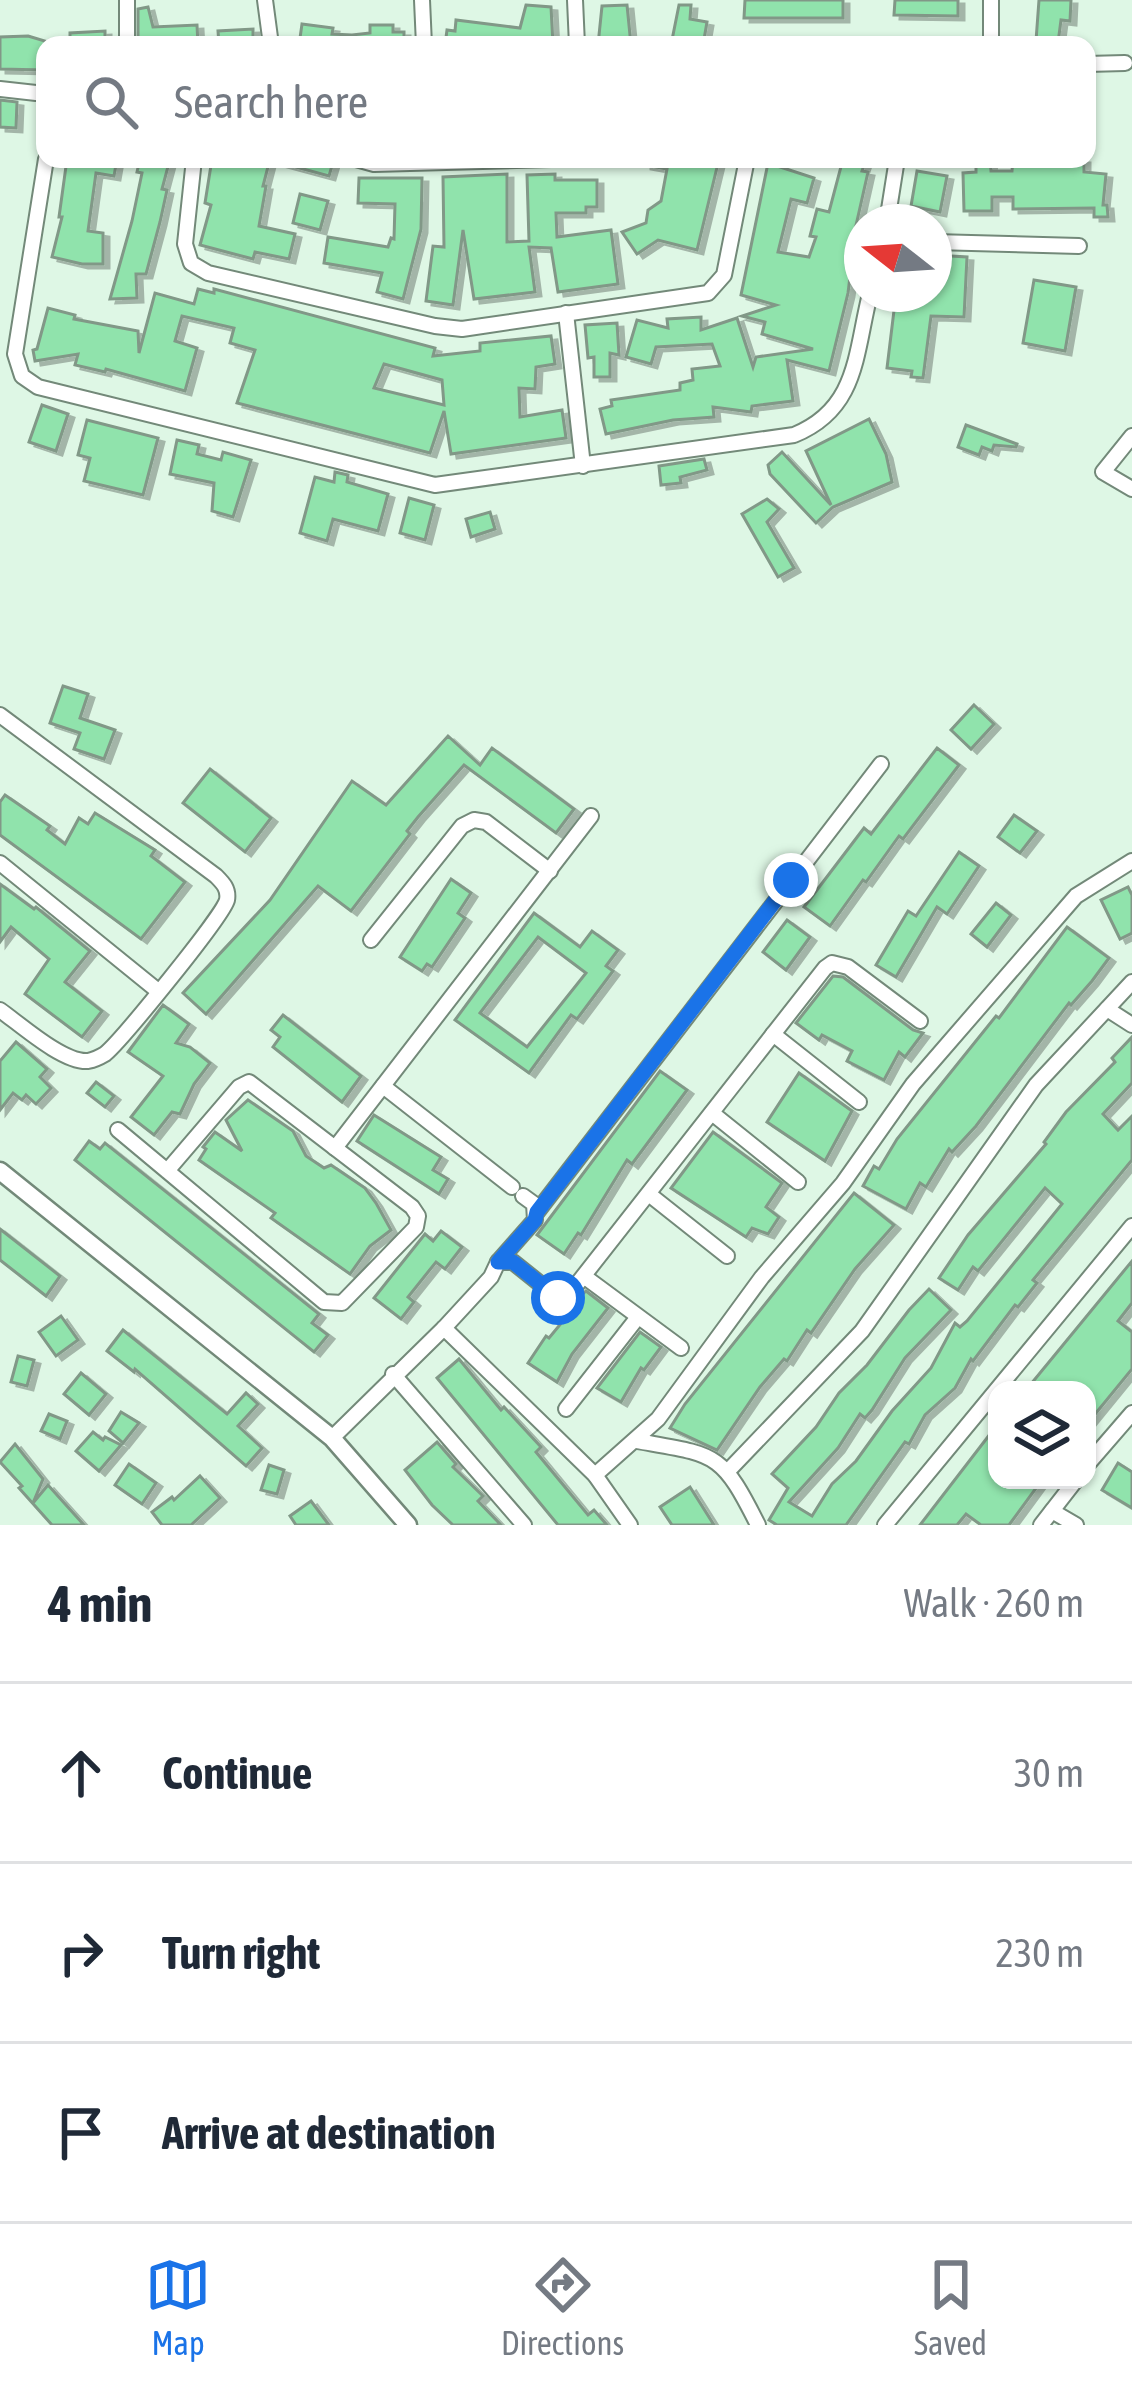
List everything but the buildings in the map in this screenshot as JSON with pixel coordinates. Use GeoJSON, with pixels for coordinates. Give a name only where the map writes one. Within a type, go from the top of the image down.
{"type":"FeatureCollection","features":[{"type":"Feature","properties":{"kind":"street"},"geometry":{"type":"LineString","coordinates":[[127,0],[127,36]]}},
{"type":"Feature","properties":{"kind":"street"},"geometry":{"type":"LineString","coordinates":[[265,0],[270,36]]}},
{"type":"Feature","properties":{"kind":"street"},"geometry":{"type":"LineString","coordinates":[[422,0],[424,36]]}},
{"type":"Feature","properties":{"kind":"street"},"geometry":{"type":"LineString","coordinates":[[575,0],[577,36]]}},
{"type":"Feature","properties":{"kind":"street"},"geometry":{"type":"LineString","coordinates":[[991,0],[991,36]]}},
{"type":"Feature","properties":{"kind":"street"},"geometry":{"type":"LineString","coordinates":[[1096,64],[1125,63]]}},
{"type":"Feature","properties":{"kind":"street"},"geometry":{"type":"LineString","coordinates":[[0,89],[36,93]]}},
{"type":"Feature","properties":{"kind":"street"},"geometry":{"type":"LineString","coordinates":[[45,168],[15,354],[22,376],[38,387],[435,485],[794,435],[830,416],[844,398],[866,312]]}},
{"type":"Feature","properties":{"kind":"street"},"geometry":{"type":"LineString","coordinates":[[193,168],[185,244],[191,263],[208,273],[462,329],[708,292],[724,275],[745,168]]}},
{"type":"Feature","properties":{"kind":"street"},"geometry":{"type":"LineString","coordinates":[[890,204],[896,168]]}},
{"type":"Feature","properties":{"kind":"street"},"geometry":{"type":"LineString","coordinates":[[952,242],[1079,246]]}},
{"type":"Feature","properties":{"kind":"street"},"geometry":{"type":"LineString","coordinates":[[566,313],[583,466]]}},
{"type":"Feature","properties":{"kind":"street"},"geometry":{"type":"LineString","coordinates":[[1132,436],[1102,472],[1132,489]]}},
{"type":"Feature","properties":{"kind":"street"},"geometry":{"type":"LineString","coordinates":[[0,715],[224,883],[226,902],[106,1053],[92,1060],[69,1058],[0,1010]]}},
{"type":"Feature","properties":{"kind":"street"},"geometry":{"type":"LineString","coordinates":[[332,1438],[491,1277],[881,764]]}},
{"type":"Feature","properties":{"kind":"street"},"geometry":{"type":"LineString","coordinates":[[335,1148],[592,816]]}},
{"type":"Feature","properties":{"kind":"street"},"geometry":{"type":"LineString","coordinates":[[371,940],[462,826],[474,820],[486,822],[550,871]]}},
{"type":"Feature","properties":{"kind":"street"},"geometry":{"type":"LineString","coordinates":[[596,1475],[658,1419],[762,1277],[843,1183],[924,1071],[1076,896],[1132,861]]}},
{"type":"Feature","properties":{"kind":"street"},"geometry":{"type":"LineString","coordinates":[[0,863],[158,991]]}},
{"type":"Feature","properties":{"kind":"street"},"geometry":{"type":"LineString","coordinates":[[498,1262],[513,1262],[558,1298],[567,1297],[832,963],[848,967],[920,1021]]}},
{"type":"Feature","properties":{"kind":"street"},"geometry":{"type":"LineString","coordinates":[[729,1470],[862,1331],[1036,1084],[1132,982]]}},
{"type":"Feature","properties":{"kind":"street"},"geometry":{"type":"LineString","coordinates":[[1107,1009],[1132,1025]]}},
{"type":"Feature","properties":{"kind":"street"},"geometry":{"type":"LineString","coordinates":[[772,1034],[859,1102]]}},
{"type":"Feature","properties":{"kind":"street"},"geometry":{"type":"LineString","coordinates":[[118,1130],[167,1171],[324,1301],[334,1305],[342,1303],[416,1227],[418,1216],[412,1207],[249,1082],[167,1171]]}},
{"type":"Feature","properties":{"kind":"street"},"geometry":{"type":"LineString","coordinates":[[383,1086],[537,1212]]}},
{"type":"Feature","properties":{"kind":"street"},"geometry":{"type":"LineString","coordinates":[[712,1113],[797,1182]]}},
{"type":"Feature","properties":{"kind":"street"},"geometry":{"type":"LineString","coordinates":[[0,1171],[332,1438],[408,1525]]}},
{"type":"Feature","properties":{"kind":"street"},"geometry":{"type":"LineString","coordinates":[[650,1195],[727,1256]]}},
{"type":"Feature","properties":{"kind":"street"},"geometry":{"type":"LineString","coordinates":[[885,1525],[1132,1226]]}},
{"type":"Feature","properties":{"kind":"street"},"geometry":{"type":"LineString","coordinates":[[585,1277],[681,1348]]}},
{"type":"Feature","properties":{"kind":"street"},"geometry":{"type":"LineString","coordinates":[[566,1409],[638,1317]]}},
{"type":"Feature","properties":{"kind":"street"},"geometry":{"type":"LineString","coordinates":[[444,1328],[596,1475],[630,1525]]}},
{"type":"Feature","properties":{"kind":"street"},"geometry":{"type":"LineString","coordinates":[[393,1374],[524,1525]]}},
{"type":"Feature","properties":{"kind":"street"},"geometry":{"type":"LineString","coordinates":[[1096,1455],[1132,1413]]}},
{"type":"Feature","properties":{"kind":"street"},"geometry":{"type":"LineString","coordinates":[[637,1441],[704,1454],[729,1470],[758,1525]]}},
{"type":"Feature","properties":{"kind":"street"},"geometry":{"type":"LineString","coordinates":[[1041,1525],[1069,1489]]}},
{"type":"Feature","properties":{"kind":"street"},"geometry":{"type":"LineString","coordinates":[[1052,1511],[1076,1525]]}},
{"type":"Feature","properties":{"kind":"route"},"geometry":{"type":"LineString","coordinates":[[558,1298],[513,1262],[498,1262],[535,1220],[791,880]]}}]}
